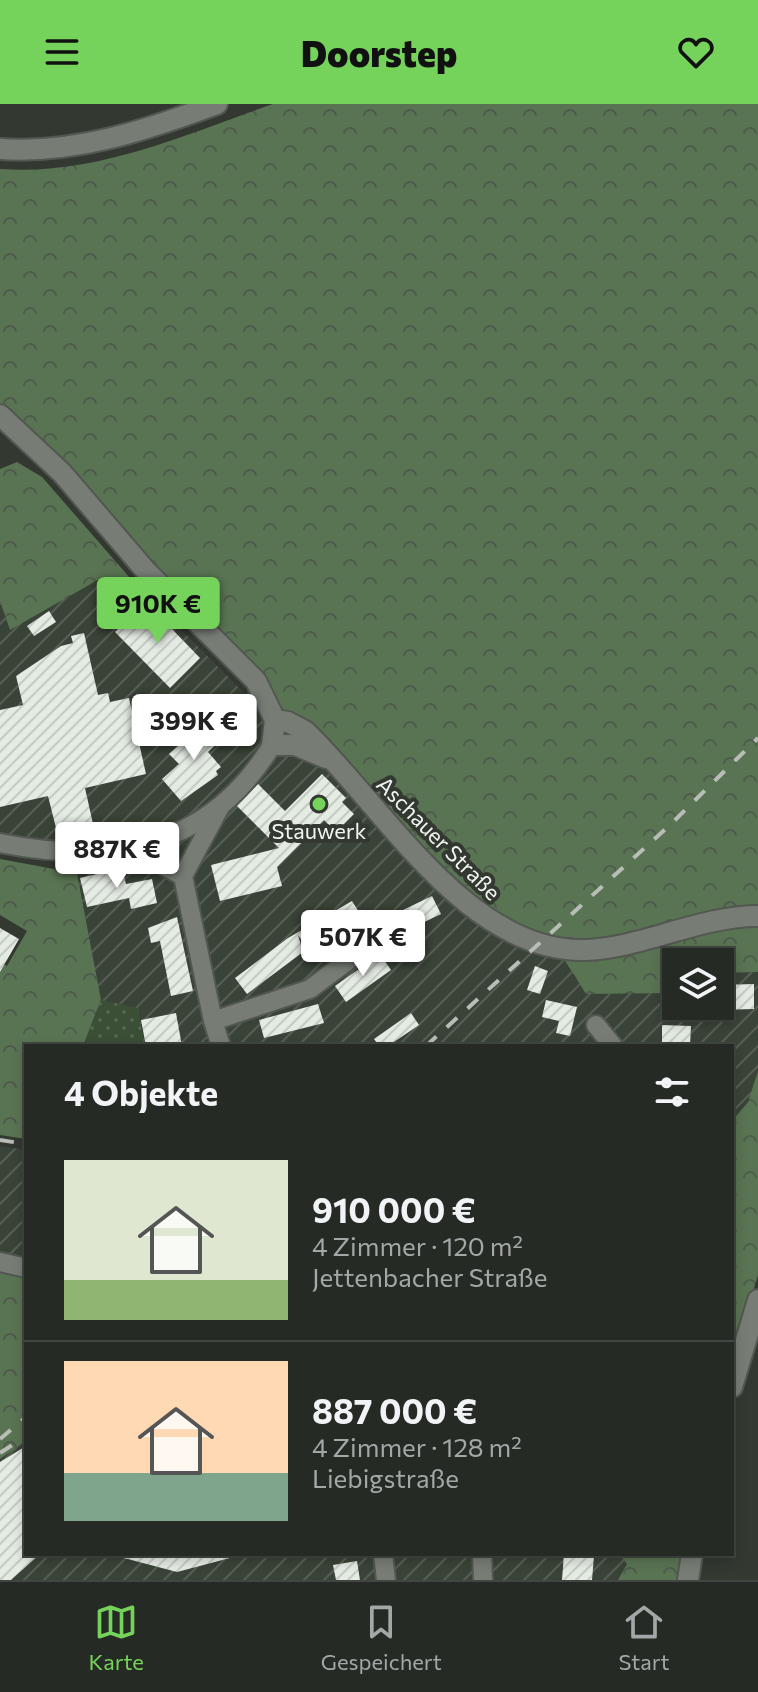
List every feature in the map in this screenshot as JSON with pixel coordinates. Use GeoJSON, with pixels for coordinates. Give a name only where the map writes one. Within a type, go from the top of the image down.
{"type":"FeatureCollection","features":[{"type":"Feature","properties":{"kind":"street"},"geometry":{"type":"LineString","coordinates":[[0,149],[53,148],[95,142],[217,104]]}},
{"type":"Feature","properties":{"kind":"street"},"geometry":{"type":"LineString","coordinates":[[0,415],[62,473],[146,571],[256,681],[275,720],[272,745],[261,764],[200,820],[150,845],[87,854],[0,843]]}},
{"type":"Feature","properties":{"kind":"street","name":"Aschauer Straße"},"geometry":{"type":"LineString","coordinates":[[275,720],[288,722],[305,731],[467,905],[497,926],[527,939],[567,949],[601,948],[758,916]]}},
{"type":"Feature","properties":{"kind":"street","name":"Aschauer Straße"},"geometry":{"type":"LineString","coordinates":[[272,745],[295,745],[330,760]]}},
{"type":"Feature","properties":{"kind":"street"},"geometry":{"type":"LineString","coordinates":[[220,1044],[183,876],[224,800]]}},
{"type":"Feature","properties":{"kind":"street"},"geometry":{"type":"LineString","coordinates":[[150,845],[164,866],[183,876]]}},
{"type":"Feature","properties":{"kind":"street"},"geometry":{"type":"LineString","coordinates":[[213,1021],[310,989],[366,947]]}},
{"type":"Feature","properties":{"kind":"street"},"geometry":{"type":"LineString","coordinates":[[596,1025],[611,1044]]}},
{"type":"Feature","properties":{"kind":"street"},"geometry":{"type":"LineString","coordinates":[[0,1262],[24,1268]]}},
{"type":"Feature","properties":{"kind":"street"},"geometry":{"type":"LineString","coordinates":[[734,1380],[758,1300]]}},
{"type":"Feature","properties":{"kind":"street"},"geometry":{"type":"LineString","coordinates":[[383,1556],[386,1580]]}},
{"type":"Feature","properties":{"kind":"street"},"geometry":{"type":"LineString","coordinates":[[482,1556],[483,1580]]}},
{"type":"Feature","properties":{"kind":"street"},"geometry":{"type":"LineString","coordinates":[[688,1580],[692,1556]]}},
{"type":"Feature","properties":{"kind":"shaded area"},"geometry":{"type":"Polygon","coordinates":[[[103,576],[113,587],[130,578],[245,694],[261,674],[279,707],[562,956],[586,994],[662,993],[662,1020],[734,1020],[734,973],[758,972],[758,1071],[748,1102],[734,1119],[734,1044],[84,1044],[101,1000],[76,868],[77,847],[0,835],[0,601],[10,630],[103,576]]]}},
{"type":"Feature","properties":{"kind":"shaded area"},"geometry":{"type":"Polygon","coordinates":[[[0,1146],[24,1150],[24,1261],[0,1255],[0,1146]]]}},
{"type":"Feature","properties":{"kind":"shaded area"},"geometry":{"type":"Polygon","coordinates":[[[24,1442],[24,1556],[621,1556],[627,1564],[618,1580],[0,1580],[0,1459],[24,1442]]]}},
{"type":"Feature","properties":{"kind":"green space"},"geometry":{"type":"Polygon","coordinates":[[[273,104],[758,104],[758,909],[600,944],[565,944],[487,915],[306,729],[279,707],[261,674],[153,569],[0,406],[0,169],[71,166],[105,160],[173,140],[273,104]]]}},
{"type":"Feature","properties":{"kind":"green space"},"geometry":{"type":"Polygon","coordinates":[[[17,462],[42,477],[130,578],[113,587],[103,577],[10,630],[0,601],[0,469],[17,462]]]}},
{"type":"Feature","properties":{"kind":"green space"},"geometry":{"type":"Polygon","coordinates":[[[0,859],[54,869],[76,868],[101,1000],[84,1044],[24,1044],[24,1139],[0,1135],[0,962],[7,966],[27,931],[0,915],[0,859]]]}},
{"type":"Feature","properties":{"kind":"green space"},"geometry":{"type":"Polygon","coordinates":[[[758,923],[758,972],[734,973],[734,948],[662,948],[662,993],[586,994],[562,956],[758,923]]]}},
{"type":"Feature","properties":{"kind":"green space"},"geometry":{"type":"Polygon","coordinates":[[[101,1000],[138,1008],[144,1044],[84,1044],[101,1000]]]}},
{"type":"Feature","properties":{"kind":"green space"},"geometry":{"type":"Polygon","coordinates":[[[758,1071],[758,1275],[734,1354],[734,1119],[748,1102],[758,1071]]]}},
{"type":"Feature","properties":{"kind":"green space"},"geometry":{"type":"Polygon","coordinates":[[[0,1271],[24,1276],[24,1442],[0,1459],[0,1271]]]}},
{"type":"Feature","properties":{"kind":"green space"},"geometry":{"type":"Polygon","coordinates":[[[621,1556],[684,1556],[681,1580],[618,1580],[627,1564],[621,1556]]]}},
{"type":"Feature","properties":{"kind":"building"},"geometry":{"type":"Polygon","coordinates":[[[146,602],[200,658],[170,688],[115,632],[146,602]]]}},
{"type":"Feature","properties":{"kind":"building"},"geometry":{"type":"Polygon","coordinates":[[[49,611],[56,622],[34,636],[27,626],[49,611]]]}},
{"type":"Feature","properties":{"kind":"building"},"geometry":{"type":"Polygon","coordinates":[[[84,633],[98,695],[108,693],[110,702],[129,698],[146,774],[85,788],[93,824],[57,832],[48,796],[0,807],[0,710],[23,705],[16,676],[61,646],[73,643],[71,636],[84,633]]]}},
{"type":"Feature","properties":{"kind":"building"},"geometry":{"type":"Polygon","coordinates":[[[209,719],[224,737],[208,752],[221,767],[216,771],[218,775],[181,801],[162,779],[179,764],[169,754],[209,719]]]}},
{"type":"Feature","properties":{"kind":"building"},"geometry":{"type":"Polygon","coordinates":[[[322,774],[346,798],[342,802],[354,814],[336,832],[324,820],[277,867],[282,886],[220,901],[211,865],[279,848],[237,806],[258,784],[285,811],[322,774]]]}},
{"type":"Feature","properties":{"kind":"building"},"geometry":{"type":"Polygon","coordinates":[[[122,868],[126,884],[152,879],[157,903],[131,909],[129,898],[87,907],[80,878],[122,868]]]}},
{"type":"Feature","properties":{"kind":"building"},"geometry":{"type":"Polygon","coordinates":[[[432,896],[441,914],[383,942],[374,924],[432,896]]]}},
{"type":"Feature","properties":{"kind":"building"},"geometry":{"type":"Polygon","coordinates":[[[352,901],[364,920],[313,949],[311,946],[308,949],[298,935],[303,952],[247,994],[235,978],[288,938],[352,901]]]}},
{"type":"Feature","properties":{"kind":"building"},"geometry":{"type":"Polygon","coordinates":[[[177,917],[193,991],[171,996],[160,941],[151,943],[148,928],[177,917]]]}},
{"type":"Feature","properties":{"kind":"building"},"geometry":{"type":"Polygon","coordinates":[[[0,928],[19,939],[0,972],[0,928]]]}},
{"type":"Feature","properties":{"kind":"building"},"geometry":{"type":"Polygon","coordinates":[[[380,954],[391,970],[346,1002],[335,986],[380,954]]]}},
{"type":"Feature","properties":{"kind":"building"},"geometry":{"type":"Polygon","coordinates":[[[535,966],[548,971],[540,994],[527,990],[535,966]]]}},
{"type":"Feature","properties":{"kind":"building"},"geometry":{"type":"Polygon","coordinates":[[[754,984],[754,1009],[734,1010],[734,985],[754,984]]]}},
{"type":"Feature","properties":{"kind":"building"},"geometry":{"type":"Polygon","coordinates":[[[546,1000],[577,1007],[570,1036],[556,1033],[559,1021],[542,1017],[546,1000]]]}},
{"type":"Feature","properties":{"kind":"building"},"geometry":{"type":"Polygon","coordinates":[[[318,1004],[324,1023],[264,1038],[259,1020],[318,1004]]]}},
{"type":"Feature","properties":{"kind":"building"},"geometry":{"type":"Polygon","coordinates":[[[176,1013],[182,1044],[146,1044],[141,1020],[176,1013]]]}},
{"type":"Feature","properties":{"kind":"building"},"geometry":{"type":"Polygon","coordinates":[[[411,1013],[419,1025],[391,1044],[378,1044],[374,1039],[411,1013]]]}},
{"type":"Feature","properties":{"kind":"building"},"geometry":{"type":"Polygon","coordinates":[[[662,1025],[691,1026],[690,1044],[662,1044],[662,1025]]]}},
{"type":"Feature","properties":{"kind":"building"},"geometry":{"type":"Polygon","coordinates":[[[24,1447],[24,1556],[38,1556],[11,1580],[0,1580],[0,1462],[24,1447]]]}},
{"type":"Feature","properties":{"kind":"building"},"geometry":{"type":"Polygon","coordinates":[[[124,1556],[230,1556],[177,1572],[124,1556]]]}},
{"type":"Feature","properties":{"kind":"building"},"geometry":{"type":"Polygon","coordinates":[[[564,1556],[594,1556],[592,1580],[562,1580],[564,1556]]]}},
{"type":"Feature","properties":{"kind":"building"},"geometry":{"type":"Polygon","coordinates":[[[357,1561],[360,1580],[336,1580],[333,1565],[357,1561]]]}},
{"type":"Feature","properties":{"kind":"railway"},"geometry":{"type":"LineString","coordinates":[[428,1044],[670,825],[758,738]]}},
{"type":"Feature","properties":{"kind":"railway"},"geometry":{"type":"LineString","coordinates":[[0,1140],[24,1144]]}},
{"type":"Feature","properties":{"kind":"railway"},"geometry":{"type":"LineString","coordinates":[[0,1439],[24,1419]]}},
{"type":"Feature","properties":{"kind":"railway"},"geometry":{"type":"LineString","coordinates":[[0,1453],[24,1437]]}},
{"type":"Feature","properties":{"kind":"place","name":"Stauwerk"},"geometry":{"type":"Point","coordinates":[319,804]}}]}
